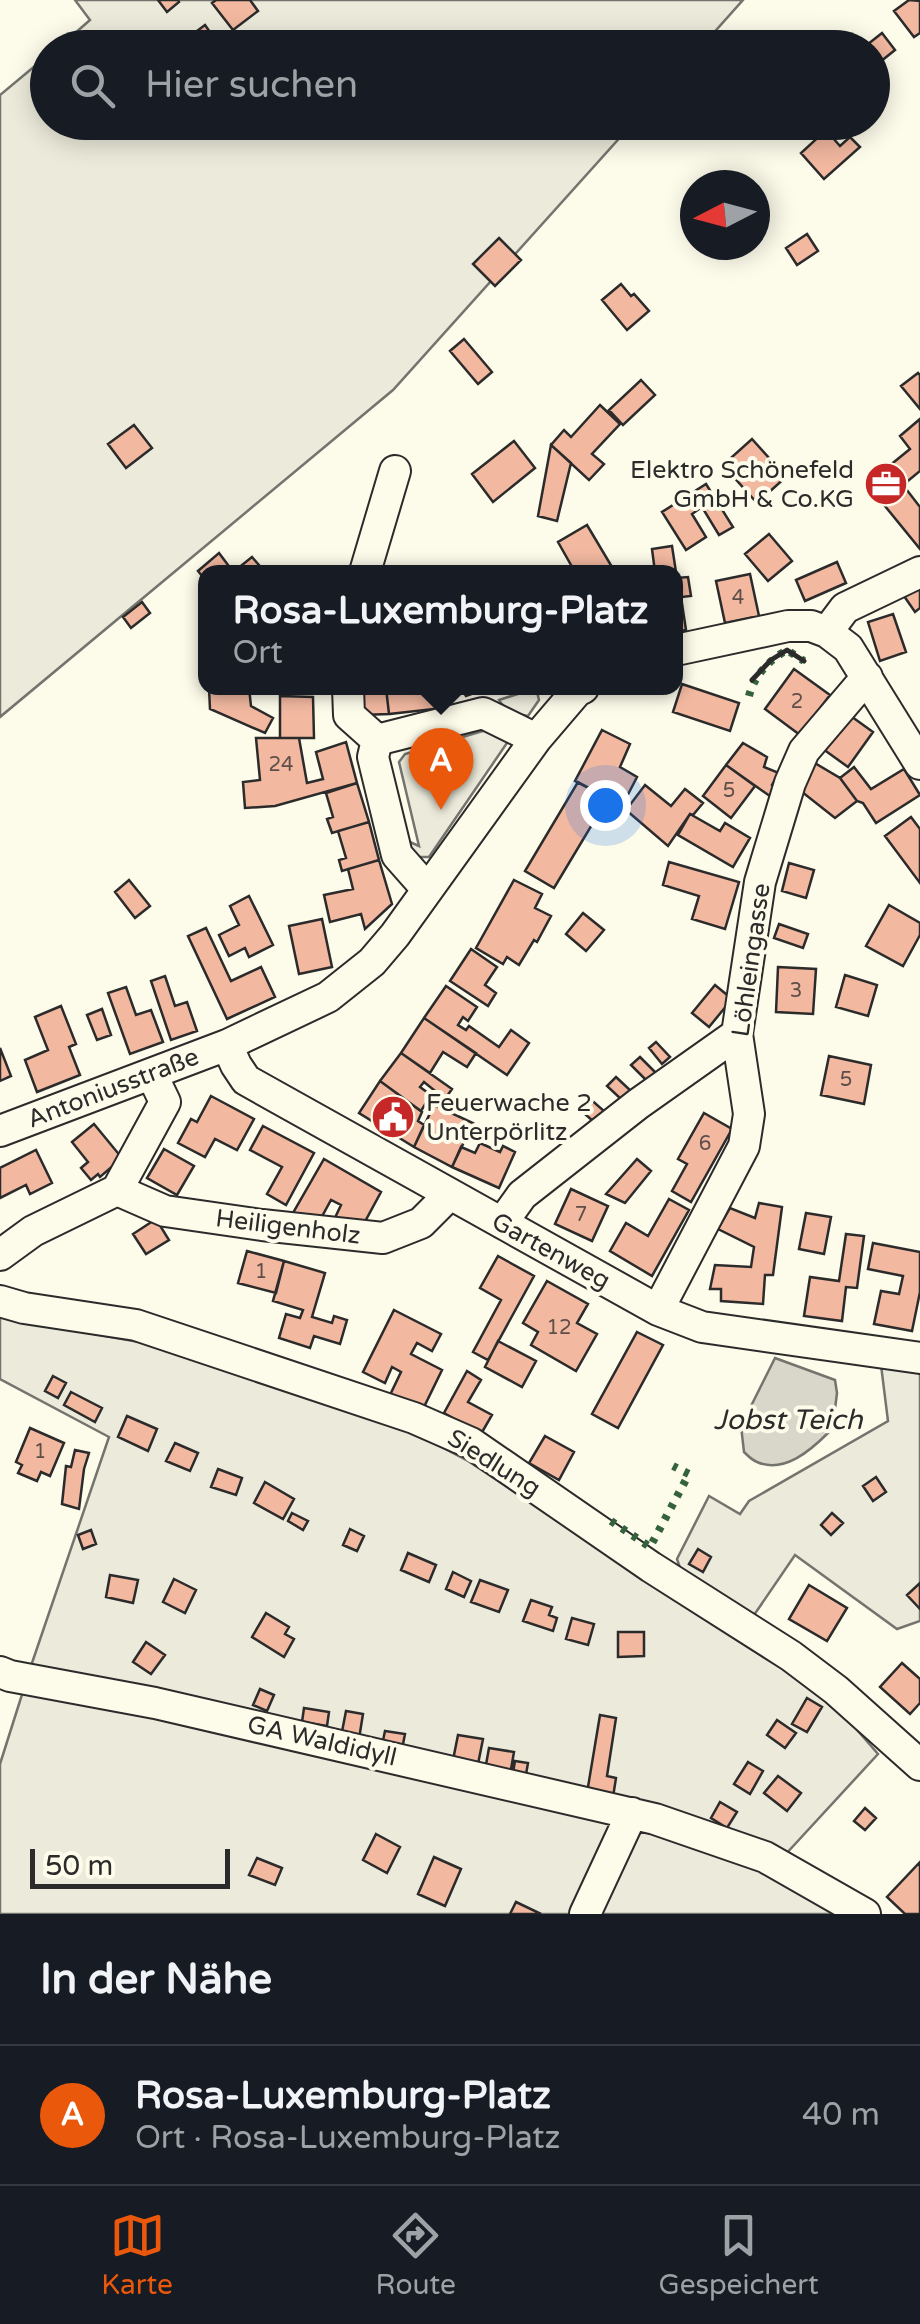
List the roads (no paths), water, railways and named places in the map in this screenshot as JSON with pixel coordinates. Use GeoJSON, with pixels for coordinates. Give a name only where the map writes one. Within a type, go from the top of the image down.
{"type":"FeatureCollection","features":[{"type":"Feature","properties":{"kind":"street"},"geometry":{"type":"LineString","coordinates":[[368,565],[394,471]]}},
{"type":"Feature","properties":{"kind":"street"},"geometry":{"type":"LineString","coordinates":[[827,632],[845,608],[920,572]]}},
{"type":"Feature","properties":{"kind":"street"},"geometry":{"type":"LineString","coordinates":[[683,648],[788,626],[811,626],[827,632],[848,648],[920,764]]}},
{"type":"Feature","properties":{"kind":"street","name":"Löhleingasse"},"geometry":{"type":"LineString","coordinates":[[658,1310],[744,1146],[750,1114],[736,1034],[760,882],[790,783],[804,751],[867,678]]}},
{"type":"Feature","properties":{"kind":"street"},"geometry":{"type":"LineString","coordinates":[[348,695],[349,714],[376,740]]}},
{"type":"Feature","properties":{"kind":"street","name":"Antoniusstraße"},"geometry":{"type":"LineString","coordinates":[[0,1131],[227,1046],[328,998],[352,980],[395,935],[536,739],[573,695]]}},
{"type":"Feature","properties":{"kind":"street"},"geometry":{"type":"LineString","coordinates":[[376,740],[483,713],[536,739]]}},
{"type":"Feature","properties":{"kind":"street"},"geometry":{"type":"LineString","coordinates":[[376,740],[372,757],[397,855],[434,880]]}},
{"type":"Feature","properties":{"kind":"street"},"geometry":{"type":"LineString","coordinates":[[502,1223],[522,1195],[736,1034]]}},
{"type":"Feature","properties":{"kind":"street","name":"Gartenweg"},"geometry":{"type":"LineString","coordinates":[[227,1046],[246,1080],[658,1310],[702,1327],[920,1358]]}},
{"type":"Feature","properties":{"kind":"street"},"geometry":{"type":"LineString","coordinates":[[0,1255],[33,1231],[116,1190],[165,1102],[152,1075]]}},
{"type":"Feature","properties":{"kind":"street","name":"Heiligenholz"},"geometry":{"type":"LineString","coordinates":[[116,1190],[165,1211],[383,1238],[421,1224],[450,1194]]}},
{"type":"Feature","properties":{"kind":"street","name":"Siedlung"},"geometry":{"type":"LineString","coordinates":[[0,1301],[136,1325],[414,1418],[470,1443],[651,1567],[791,1656],[836,1690],[920,1765]]}},
{"type":"Feature","properties":{"kind":"street","name":"GA Waldidyll"},"geometry":{"type":"LineString","coordinates":[[5,1674],[156,1703],[632,1813],[765,1856],[865,1914]]}},
{"type":"Feature","properties":{"kind":"street"},"geometry":{"type":"LineString","coordinates":[[585,1914],[632,1813]]}},
{"type":"Feature","properties":{"kind":"water","name":"Jobst Teich"},"geometry":{"type":"Polygon","coordinates":[[[775,1358],[835,1380],[837,1393],[828,1433],[787,1463],[767,1465],[744,1452],[741,1426],[775,1358]]]}},
{"type":"Feature","properties":{"kind":"place","name":"Elektro Schönefeld GmbH & Co.KG"},"geometry":{"type":"Point","coordinates":[886,484]}},
{"type":"Feature","properties":{"kind":"place","name":"Rosa-Luxemburg-Platz"},"geometry":{"type":"Point","coordinates":[441,810]}},
{"type":"Feature","properties":{"kind":"place","name":"Feuerwache 2 Unterpörlitz"},"geometry":{"type":"Point","coordinates":[393,1117]}}]}
